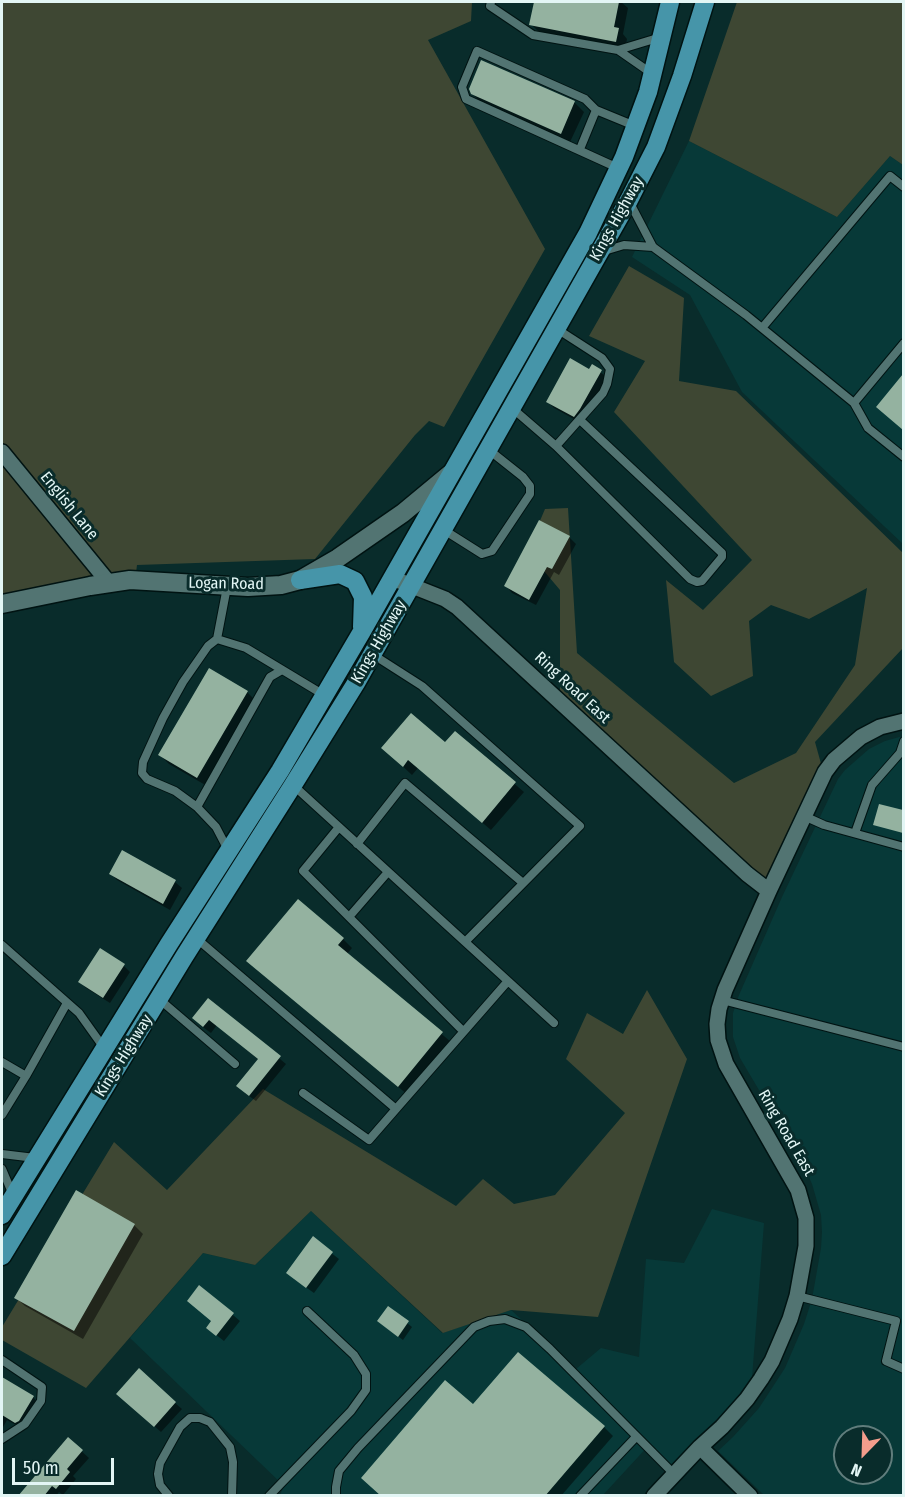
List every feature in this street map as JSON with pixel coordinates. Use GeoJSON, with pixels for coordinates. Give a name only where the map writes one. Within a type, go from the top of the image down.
{"type":"FeatureCollection","features":[{"type":"Feature","properties":{"kind":"main road","name":"Kings Highway"},"geometry":{"type":"LineString","coordinates":[[2,1215],[229,851],[361,633],[588,233],[619,168],[635,126],[652,74],[670,2]]}},
{"type":"Feature","properties":{"kind":"main road","name":"Kings Highway"},"geometry":{"type":"LineString","coordinates":[[2,1256],[196,938],[293,786],[372,654],[629,200],[656,147],[682,76],[705,2]]}},
{"type":"Feature","properties":{"kind":"main road"},"geometry":{"type":"LineString","coordinates":[[300,580],[340,574],[355,581],[361,588],[363,597],[361,633]]}},
{"type":"Feature","properties":{"kind":"street","name":"English Lane"},"geometry":{"type":"LineString","coordinates":[[2,453],[109,583]]}},
{"type":"Feature","properties":{"kind":"street","name":"Logan Road"},"geometry":{"type":"LineString","coordinates":[[2,604],[130,580],[227,587],[281,585],[300,580],[338,558],[403,513],[453,471]]}},
{"type":"Feature","properties":{"kind":"street","name":"Ring Road East"},"geometry":{"type":"LineString","coordinates":[[392,578],[445,599],[457,607],[747,874],[769,891]]}},
{"type":"Feature","properties":{"kind":"street","name":"Ring Road East"},"geometry":{"type":"LineString","coordinates":[[654,1496],[722,1427],[761,1379],[782,1339],[797,1296],[807,1239],[802,1201],[790,1173],[726,1064],[718,1040],[717,1024],[722,1000],[769,891],[825,772],[848,747],[870,732],[903,721]]}},
{"type":"Feature","properties":{"kind":"street"},"geometry":{"type":"LineString","coordinates":[[700,1447],[750,1496]]}},
{"type":"Feature","properties":{"kind":"lane"},"geometry":{"type":"LineString","coordinates":[[491,2],[490,6],[533,35],[618,50],[652,74]]}},
{"type":"Feature","properties":{"kind":"lane"},"geometry":{"type":"LineString","coordinates":[[618,50],[662,36]]}},
{"type":"Feature","properties":{"kind":"lane"},"geometry":{"type":"LineString","coordinates":[[619,168],[466,99],[462,87],[477,51],[585,99],[596,110],[635,126]]}},
{"type":"Feature","properties":{"kind":"lane"},"geometry":{"type":"LineString","coordinates":[[580,149],[596,110]]}},
{"type":"Feature","properties":{"kind":"lane"},"geometry":{"type":"LineString","coordinates":[[762,328],[890,176],[903,187]]}},
{"type":"Feature","properties":{"kind":"lane"},"geometry":{"type":"LineString","coordinates":[[629,200],[653,247],[762,328],[854,403],[868,428],[903,457]]}},
{"type":"Feature","properties":{"kind":"lane"},"geometry":{"type":"LineString","coordinates":[[599,252],[624,245],[653,247]]}},
{"type":"Feature","properties":{"kind":"lane"},"geometry":{"type":"LineString","coordinates":[[556,329],[602,358],[610,369],[603,393],[556,447]]}},
{"type":"Feature","properties":{"kind":"lane"},"geometry":{"type":"LineString","coordinates":[[854,403],[903,343]]}},
{"type":"Feature","properties":{"kind":"lane"},"geometry":{"type":"LineString","coordinates":[[512,408],[556,447],[690,579],[697,582],[702,581],[723,557],[722,553],[580,420]]}},
{"type":"Feature","properties":{"kind":"lane"},"geometry":{"type":"LineString","coordinates":[[442,529],[482,554],[492,551],[530,494],[530,486],[523,477],[488,450]]}},
{"type":"Feature","properties":{"kind":"lane"},"geometry":{"type":"LineString","coordinates":[[227,587],[217,639],[208,646],[183,682],[143,762],[142,773],[147,779],[175,791],[196,807],[216,827],[229,851]]}},
{"type":"Feature","properties":{"kind":"lane"},"geometry":{"type":"LineString","coordinates":[[217,639],[246,648],[324,695]]}},
{"type":"Feature","properties":{"kind":"lane"},"geometry":{"type":"LineString","coordinates":[[372,654],[422,686],[580,826],[465,942]]}},
{"type":"Feature","properties":{"kind":"lane"},"geometry":{"type":"LineString","coordinates":[[196,807],[270,677],[282,670]]}},
{"type":"Feature","properties":{"kind":"lane"},"geometry":{"type":"LineString","coordinates":[[855,833],[872,785],[900,753],[903,741]]}},
{"type":"Feature","properties":{"kind":"lane"},"geometry":{"type":"LineString","coordinates":[[357,844],[405,783],[523,883]]}},
{"type":"Feature","properties":{"kind":"lane"},"geometry":{"type":"LineString","coordinates":[[293,786],[554,1023]]}},
{"type":"Feature","properties":{"kind":"lane"},"geometry":{"type":"LineString","coordinates":[[804,816],[824,825],[903,847]]}},
{"type":"Feature","properties":{"kind":"lane"},"geometry":{"type":"LineString","coordinates":[[339,827],[303,871],[463,1031]]}},
{"type":"Feature","properties":{"kind":"lane"},"geometry":{"type":"LineString","coordinates":[[349,917],[388,872]]}},
{"type":"Feature","properties":{"kind":"lane"},"geometry":{"type":"LineString","coordinates":[[196,938],[396,1109]]}},
{"type":"Feature","properties":{"kind":"lane"},"geometry":{"type":"LineString","coordinates":[[2,945],[79,1013],[105,1049]]}},
{"type":"Feature","properties":{"kind":"lane"},"geometry":{"type":"LineString","coordinates":[[303,1093],[369,1140],[507,981]]}},
{"type":"Feature","properties":{"kind":"lane"},"geometry":{"type":"LineString","coordinates":[[159,999],[235,1064]]}},
{"type":"Feature","properties":{"kind":"lane"},"geometry":{"type":"LineString","coordinates":[[722,1000],[903,1047]]}},
{"type":"Feature","properties":{"kind":"lane"},"geometry":{"type":"LineString","coordinates":[[2,1115],[68,1003]]}},
{"type":"Feature","properties":{"kind":"lane"},"geometry":{"type":"LineString","coordinates":[[2,1062],[26,1076]]}},
{"type":"Feature","properties":{"kind":"lane"},"geometry":{"type":"LineString","coordinates":[[2,1154],[36,1158]]}},
{"type":"Feature","properties":{"kind":"lane"},"geometry":{"type":"LineString","coordinates":[[2,1169],[13,1196]]}},
{"type":"Feature","properties":{"kind":"lane"},"geometry":{"type":"LineString","coordinates":[[797,1296],[900,1322],[886,1361],[903,1369]]}},
{"type":"Feature","properties":{"kind":"lane"},"geometry":{"type":"LineString","coordinates":[[269,1496],[351,1411],[366,1390],[366,1374],[354,1354],[307,1311]]}},
{"type":"Feature","properties":{"kind":"lane"},"geometry":{"type":"LineString","coordinates":[[336,1496],[339,1471],[358,1448],[474,1327],[489,1321],[504,1319],[526,1327],[674,1474]]}},
{"type":"Feature","properties":{"kind":"lane"},"geometry":{"type":"LineString","coordinates":[[2,1360],[42,1388],[41,1401],[24,1424],[2,1439]]}},
{"type":"Feature","properties":{"kind":"lane"},"geometry":{"type":"LineString","coordinates":[[169,1496],[160,1485],[158,1474],[160,1463],[180,1427],[190,1418],[200,1418],[210,1422],[230,1447],[234,1462],[232,1496]]}},
{"type":"Feature","properties":{"kind":"lane"},"geometry":{"type":"LineString","coordinates":[[580,1496],[636,1437]]}},
{"type":"Feature","properties":{"kind":"shaded area"},"geometry":{"type":"Polygon","coordinates":[[[689,141],[837,217],[890,156],[903,165],[903,544],[742,392],[690,295],[632,257],[689,141]]]}},
{"type":"Feature","properties":{"kind":"shaded area"},"geometry":{"type":"Polygon","coordinates":[[[903,736],[903,1495],[764,1495],[718,1451],[759,1408],[785,1368],[812,1299],[821,1248],[821,1215],[804,1166],[740,1058],[733,1037],[733,1013],[782,897],[838,779],[869,749],[903,736]]]}},
{"type":"Feature","properties":{"kind":"shaded area"},"geometry":{"type":"Polygon","coordinates":[[[712,1209],[764,1223],[751,1391],[677,1471],[650,1444],[603,1495],[280,1495],[284,1486],[130,1338],[203,1253],[255,1265],[311,1211],[442,1333],[511,1310],[576,1369],[601,1348],[639,1357],[646,1259],[684,1263],[712,1209]]]}},
{"type":"Feature","properties":{"kind":"green space"},"geometry":{"type":"Polygon","coordinates":[[[2,2],[472,2],[471,21],[428,40],[545,249],[444,427],[429,421],[415,435],[315,559],[137,565],[135,581],[2,601],[2,2]]]}},
{"type":"Feature","properties":{"kind":"green space"},"geometry":{"type":"Polygon","coordinates":[[[737,2],[903,2],[903,165],[890,156],[837,217],[689,141],[737,2]]]}},
{"type":"Feature","properties":{"kind":"green space"},"geometry":{"type":"Polygon","coordinates":[[[629,266],[684,298],[679,381],[736,391],[903,553],[903,648],[815,742],[825,778],[770,895],[560,702],[560,590],[527,551],[545,509],[568,508],[577,653],[734,783],[796,753],[855,665],[867,588],[809,619],[771,605],[749,621],[753,676],[711,696],[674,662],[666,580],[703,610],[752,560],[614,412],[645,361],[589,336],[629,266]]]}},
{"type":"Feature","properties":{"kind":"green space"},"geometry":{"type":"Polygon","coordinates":[[[647,990],[687,1059],[598,1317],[511,1310],[443,1333],[311,1211],[255,1265],[203,1253],[86,1388],[2,1340],[2,1327],[114,1142],[167,1190],[263,1089],[456,1206],[483,1179],[514,1204],[555,1195],[625,1113],[566,1059],[587,1013],[623,1034],[647,990]]]}},
{"type":"Feature","properties":{"kind":"building"},"geometry":{"type":"Polygon","coordinates":[[[534,2],[619,2],[614,27],[619,28],[616,42],[529,25],[534,2]]]}},
{"type":"Feature","properties":{"kind":"building"},"geometry":{"type":"Polygon","coordinates":[[[481,60],[575,101],[561,134],[471,94],[469,89],[481,60]]]}},
{"type":"Feature","properties":{"kind":"building"},"geometry":{"type":"Polygon","coordinates":[[[570,358],[589,369],[592,364],[602,370],[574,417],[546,402],[570,358]]]}},
{"type":"Feature","properties":{"kind":"building"},"geometry":{"type":"Polygon","coordinates":[[[903,374],[903,430],[876,407],[903,374]]]}},
{"type":"Feature","properties":{"kind":"building"},"geometry":{"type":"Polygon","coordinates":[[[539,520],[570,536],[552,569],[547,567],[529,600],[504,586],[539,520]]]}},
{"type":"Feature","properties":{"kind":"building"},"geometry":{"type":"Polygon","coordinates":[[[209,668],[248,691],[197,778],[158,755],[209,668]]]}},
{"type":"Feature","properties":{"kind":"building"},"geometry":{"type":"Polygon","coordinates":[[[411,713],[445,742],[455,731],[516,782],[482,823],[408,760],[403,767],[381,748],[411,713]]]}},
{"type":"Feature","properties":{"kind":"building"},"geometry":{"type":"Polygon","coordinates":[[[879,804],[903,810],[903,833],[873,825],[879,804]]]}},
{"type":"Feature","properties":{"kind":"building"},"geometry":{"type":"Polygon","coordinates":[[[122,850],[176,880],[163,904],[109,874],[122,850]]]}},
{"type":"Feature","properties":{"kind":"building"},"geometry":{"type":"Polygon","coordinates":[[[298,899],[344,938],[338,945],[443,1032],[398,1087],[246,961],[298,899]]]}},
{"type":"Feature","properties":{"kind":"building"},"geometry":{"type":"Polygon","coordinates":[[[100,948],[125,964],[103,998],[78,982],[100,948]]]}},
{"type":"Feature","properties":{"kind":"building"},"geometry":{"type":"Polygon","coordinates":[[[208,998],[281,1056],[249,1096],[236,1086],[258,1059],[209,1020],[203,1027],[192,1018],[208,998]]]}},
{"type":"Feature","properties":{"kind":"building"},"geometry":{"type":"Polygon","coordinates":[[[76,1190],[135,1224],[74,1331],[14,1298],[76,1190]]]}},
{"type":"Feature","properties":{"kind":"building"},"geometry":{"type":"Polygon","coordinates":[[[313,1236],[333,1252],[306,1288],[286,1273],[313,1236]]]}},
{"type":"Feature","properties":{"kind":"building"},"geometry":{"type":"Polygon","coordinates":[[[199,1285],[234,1313],[216,1336],[206,1328],[211,1321],[187,1301],[199,1285]]]}},
{"type":"Feature","properties":{"kind":"building"},"geometry":{"type":"Polygon","coordinates":[[[388,1306],[409,1321],[398,1337],[377,1321],[388,1306]]]}},
{"type":"Feature","properties":{"kind":"building"},"geometry":{"type":"Polygon","coordinates":[[[518,1352],[605,1426],[545,1496],[381,1496],[361,1478],[445,1380],[473,1404],[518,1352]]]}},
{"type":"Feature","properties":{"kind":"building"},"geometry":{"type":"Polygon","coordinates":[[[139,1368],[176,1402],[154,1427],[116,1394],[139,1368]]]}},
{"type":"Feature","properties":{"kind":"building"},"geometry":{"type":"Polygon","coordinates":[[[2,1377],[34,1396],[19,1421],[15,1423],[2,1415],[2,1377]]]}},
{"type":"Feature","properties":{"kind":"building"},"geometry":{"type":"Polygon","coordinates":[[[68,1437],[83,1450],[67,1469],[70,1472],[56,1489],[52,1486],[44,1496],[18,1496],[68,1437]]]}}]}
